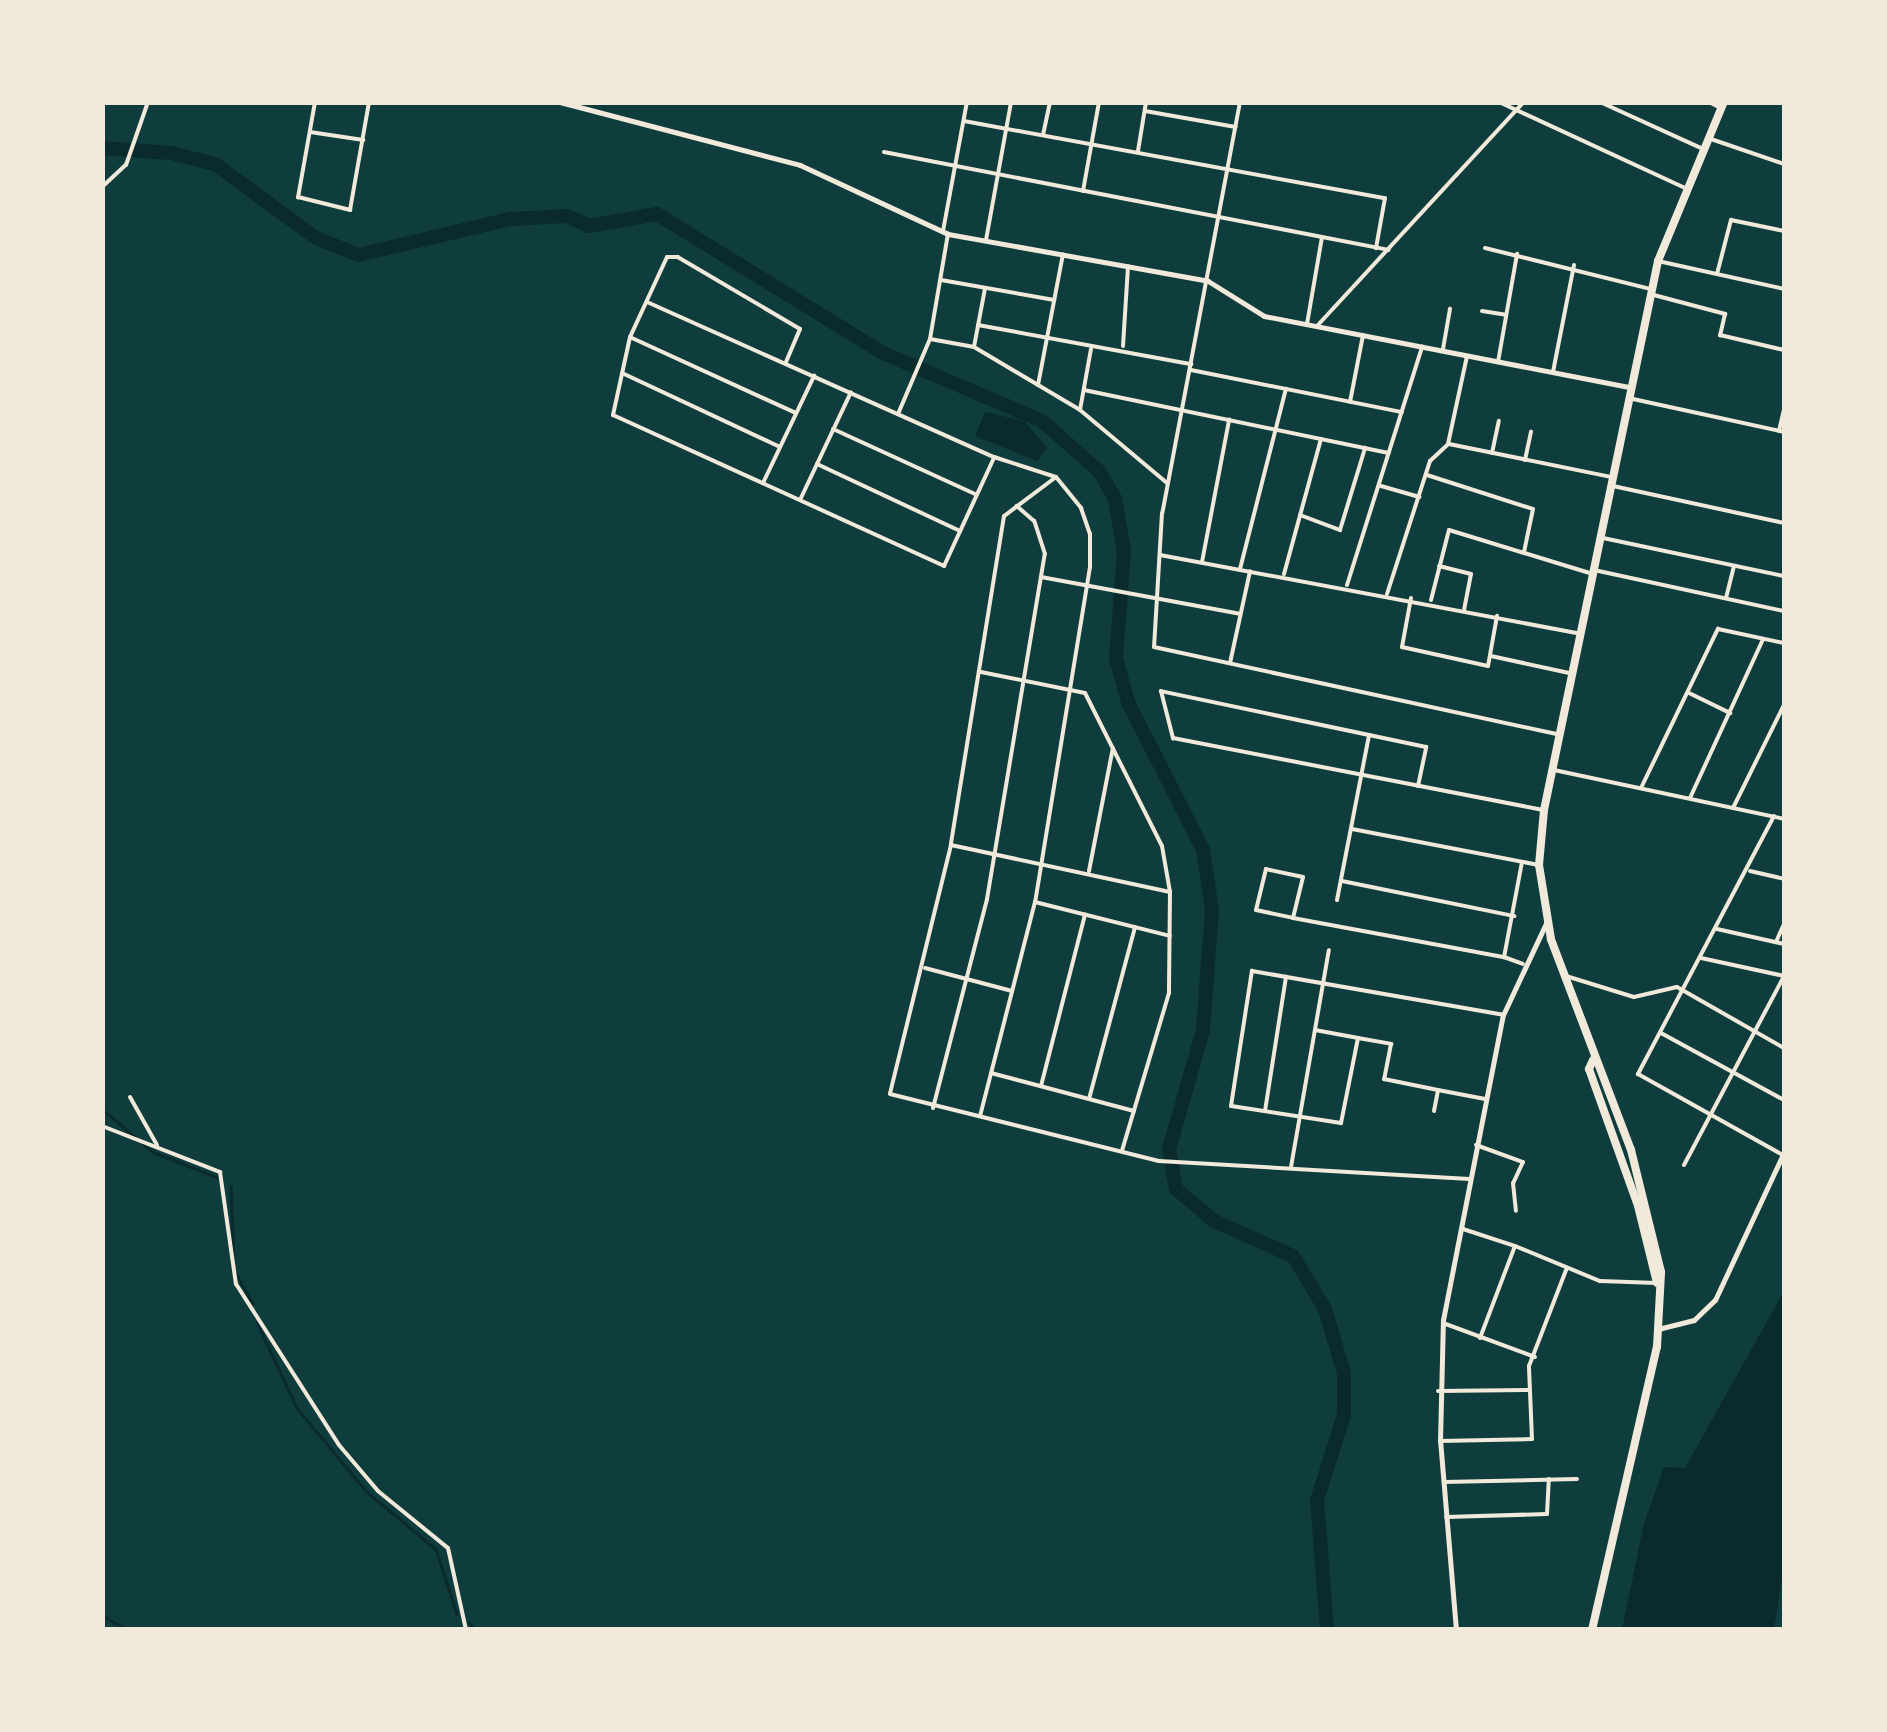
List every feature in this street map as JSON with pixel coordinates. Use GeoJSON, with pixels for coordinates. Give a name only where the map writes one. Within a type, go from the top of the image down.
{"type":"FeatureCollection","features":[{"type":"Feature","properties":{"kind":"highway"},"geometry":{"type":"LineString","coordinates":[[1592,1630],[1658,1329],[1657,1283],[1661,1272],[1647,1201],[1547,921],[1539,865],[1550,769],[1650,292],[1685,188],[1723,105]]}},
{"type":"Feature","properties":{"kind":"street"},"geometry":{"type":"LineString","coordinates":[[102,187],[126,165],[148,102]]}},
{"type":"Feature","properties":{"kind":"street"},"geometry":{"type":"LineString","coordinates":[[314,102],[298,197],[304,203],[350,210],[369,102]]}},
{"type":"Feature","properties":{"kind":"street"},"geometry":{"type":"LineString","coordinates":[[560,102],[800,165],[946,233],[1208,281],[1264,316],[1630,387]]}},
{"type":"Feature","properties":{"kind":"street"},"geometry":{"type":"LineString","coordinates":[[898,414],[930,339],[967,102]]}},
{"type":"Feature","properties":{"kind":"street"},"geometry":{"type":"LineString","coordinates":[[986,241],[1011,102]]}},
{"type":"Feature","properties":{"kind":"street"},"geometry":{"type":"LineString","coordinates":[[1043,135],[1050,102]]}},
{"type":"Feature","properties":{"kind":"street"},"geometry":{"type":"LineString","coordinates":[[1083,192],[1098,102]]}},
{"type":"Feature","properties":{"kind":"street"},"geometry":{"type":"LineString","coordinates":[[1138,151],[1146,102]]}},
{"type":"Feature","properties":{"kind":"street"},"geometry":{"type":"LineString","coordinates":[[1240,102],[1167,483],[1158,555],[1154,647],[1557,734]]}},
{"type":"Feature","properties":{"kind":"street"},"geometry":{"type":"LineString","coordinates":[[1499,102],[1685,188]]}},
{"type":"Feature","properties":{"kind":"street"},"geometry":{"type":"LineString","coordinates":[[1316,326],[1520,111],[1524,102]]}},
{"type":"Feature","properties":{"kind":"street"},"geometry":{"type":"LineString","coordinates":[[1600,102],[1703,148]]}},
{"type":"Feature","properties":{"kind":"street"},"geometry":{"type":"LineString","coordinates":[[1709,102],[1723,105]]}},
{"type":"Feature","properties":{"kind":"street"},"geometry":{"type":"LineString","coordinates":[[1145,111],[1236,127]]}},
{"type":"Feature","properties":{"kind":"street"},"geometry":{"type":"LineString","coordinates":[[964,121],[1385,198],[1376,248]]}},
{"type":"Feature","properties":{"kind":"street"},"geometry":{"type":"LineString","coordinates":[[310,132],[363,140]]}},
{"type":"Feature","properties":{"kind":"street"},"geometry":{"type":"LineString","coordinates":[[1708,138],[1784,164]]}},
{"type":"Feature","properties":{"kind":"street"},"geometry":{"type":"LineString","coordinates":[[884,152],[954,169],[1388,250]]}},
{"type":"Feature","properties":{"kind":"street"},"geometry":{"type":"LineString","coordinates":[[1717,274],[1732,220],[1784,230]]}},
{"type":"Feature","properties":{"kind":"street"},"geometry":{"type":"LineString","coordinates":[[1307,324],[1322,237]]}},
{"type":"Feature","properties":{"kind":"street"},"geometry":{"type":"LineString","coordinates":[[1485,248],[1574,265],[1725,314],[1720,336],[1784,350]]}},
{"type":"Feature","properties":{"kind":"street"},"geometry":{"type":"LineString","coordinates":[[1038,386],[1063,254]]}},
{"type":"Feature","properties":{"kind":"street"},"geometry":{"type":"LineString","coordinates":[[1498,362],[1517,254]]}},
{"type":"Feature","properties":{"kind":"street"},"geometry":{"type":"LineString","coordinates":[[786,362],[800,329],[678,257],[667,257],[630,337],[613,415],[944,566],[994,457]]}},
{"type":"Feature","properties":{"kind":"street"},"geometry":{"type":"LineString","coordinates":[[1658,261],[1784,289]]}},
{"type":"Feature","properties":{"kind":"street"},"geometry":{"type":"LineString","coordinates":[[1553,372],[1574,265]]}},
{"type":"Feature","properties":{"kind":"street"},"geometry":{"type":"LineString","coordinates":[[1123,348],[1128,266]]}},
{"type":"Feature","properties":{"kind":"street"},"geometry":{"type":"LineString","coordinates":[[940,280],[1054,300]]}},
{"type":"Feature","properties":{"kind":"street"},"geometry":{"type":"LineString","coordinates":[[974,347],[985,288]]}},
{"type":"Feature","properties":{"kind":"street"},"geometry":{"type":"LineString","coordinates":[[648,302],[994,457],[1056,477],[1081,508],[1090,534],[1087,585],[1036,902],[980,1116]]}},
{"type":"Feature","properties":{"kind":"street"},"geometry":{"type":"LineString","coordinates":[[1442,351],[1450,310]]}},
{"type":"Feature","properties":{"kind":"street"},"geometry":{"type":"LineString","coordinates":[[1482,311],[1506,315]]}},
{"type":"Feature","properties":{"kind":"street"},"geometry":{"type":"LineString","coordinates":[[978,326],[1091,348],[1123,348],[1286,389],[1402,412]]}},
{"type":"Feature","properties":{"kind":"street"},"geometry":{"type":"LineString","coordinates":[[1350,402],[1363,335]]}},
{"type":"Feature","properties":{"kind":"street"},"geometry":{"type":"LineString","coordinates":[[630,337],[796,414]]}},
{"type":"Feature","properties":{"kind":"street"},"geometry":{"type":"LineString","coordinates":[[930,339],[974,347],[1080,410],[1167,483]]}},
{"type":"Feature","properties":{"kind":"street"},"geometry":{"type":"LineString","coordinates":[[1346,586],[1422,347]]}},
{"type":"Feature","properties":{"kind":"street"},"geometry":{"type":"LineString","coordinates":[[1080,410],[1091,348]]}},
{"type":"Feature","properties":{"kind":"street"},"geometry":{"type":"LineString","coordinates":[[1387,594],[1426,475],[1448,444],[1467,356]]}},
{"type":"Feature","properties":{"kind":"street"},"geometry":{"type":"LineString","coordinates":[[622,374],[780,446]]}},
{"type":"Feature","properties":{"kind":"street"},"geometry":{"type":"LineString","coordinates":[[763,483],[814,376]]}},
{"type":"Feature","properties":{"kind":"street"},"geometry":{"type":"LineString","coordinates":[[1240,569],[1286,389]]}},
{"type":"Feature","properties":{"kind":"street"},"geometry":{"type":"LineString","coordinates":[[1084,390],[1389,453]]}},
{"type":"Feature","properties":{"kind":"street"},"geometry":{"type":"LineString","coordinates":[[800,500],[851,392]]}},
{"type":"Feature","properties":{"kind":"street"},"geometry":{"type":"LineString","coordinates":[[1628,398],[1782,432],[1784,409]]}},
{"type":"Feature","properties":{"kind":"street"},"geometry":{"type":"LineString","coordinates":[[1202,562],[1229,420]]}},
{"type":"Feature","properties":{"kind":"street"},"geometry":{"type":"LineString","coordinates":[[1492,453],[1499,421]]}},
{"type":"Feature","properties":{"kind":"street"},"geometry":{"type":"LineString","coordinates":[[833,429],[977,495]]}},
{"type":"Feature","properties":{"kind":"street"},"geometry":{"type":"LineString","coordinates":[[1524,460],[1530,432]]}},
{"type":"Feature","properties":{"kind":"street"},"geometry":{"type":"LineString","coordinates":[[1283,576],[1320,438]]}},
{"type":"Feature","properties":{"kind":"street"},"geometry":{"type":"LineString","coordinates":[[1448,444],[1784,523]]}},
{"type":"Feature","properties":{"kind":"street"},"geometry":{"type":"LineString","coordinates":[[1300,516],[1340,530],[1365,448]]}},
{"type":"Feature","properties":{"kind":"street"},"geometry":{"type":"LineString","coordinates":[[817,464],[960,531]]}},
{"type":"Feature","properties":{"kind":"street"},"geometry":{"type":"LineString","coordinates":[[1426,475],[1533,509],[1524,552]]}},
{"type":"Feature","properties":{"kind":"street"},"geometry":{"type":"LineString","coordinates":[[1056,477],[1004,516],[951,845],[890,1094],[933,1108],[1159,1160],[1469,1179]]}},
{"type":"Feature","properties":{"kind":"street"},"geometry":{"type":"LineString","coordinates":[[1378,485],[1420,497]]}},
{"type":"Feature","properties":{"kind":"street"},"geometry":{"type":"LineString","coordinates":[[933,1108],[995,852],[1041,577],[1040,533],[1017,506]]}},
{"type":"Feature","properties":{"kind":"street"},"geometry":{"type":"LineString","coordinates":[[1430,602],[1449,530],[1590,571],[1784,611]]}},
{"type":"Feature","properties":{"kind":"street"},"geometry":{"type":"LineString","coordinates":[[1598,537],[1784,576]]}},
{"type":"Feature","properties":{"kind":"street"},"geometry":{"type":"LineString","coordinates":[[1158,555],[1411,598],[1578,633]]}},
{"type":"Feature","properties":{"kind":"street"},"geometry":{"type":"LineString","coordinates":[[1439,566],[1472,574],[1464,610]]}},
{"type":"Feature","properties":{"kind":"street"},"geometry":{"type":"LineString","coordinates":[[1726,598],[1734,566]]}},
{"type":"Feature","properties":{"kind":"street"},"geometry":{"type":"LineString","coordinates":[[1230,664],[1250,571]]}},
{"type":"Feature","properties":{"kind":"street"},"geometry":{"type":"LineString","coordinates":[[1041,577],[1240,614]]}},
{"type":"Feature","properties":{"kind":"street"},"geometry":{"type":"LineString","coordinates":[[1411,598],[1402,648],[1488,666],[1498,616]]}},
{"type":"Feature","properties":{"kind":"street"},"geometry":{"type":"LineString","coordinates":[[1641,788],[1718,629],[1784,643]]}},
{"type":"Feature","properties":{"kind":"street"},"geometry":{"type":"LineString","coordinates":[[1690,798],[1764,638]]}},
{"type":"Feature","properties":{"kind":"street"},"geometry":{"type":"LineString","coordinates":[[1490,656],[1570,674]]}},
{"type":"Feature","properties":{"kind":"street"},"geometry":{"type":"LineString","coordinates":[[979,672],[1085,693],[1162,846],[1170,892],[1170,993],[1122,1151]]}},
{"type":"Feature","properties":{"kind":"street"},"geometry":{"type":"LineString","coordinates":[[1418,786],[1426,747],[1161,691],[1173,738],[1362,774],[1418,786],[1544,810]]}},
{"type":"Feature","properties":{"kind":"street"},"geometry":{"type":"LineString","coordinates":[[1687,693],[1730,712]]}},
{"type":"Feature","properties":{"kind":"street"},"geometry":{"type":"LineString","coordinates":[[1734,808],[1784,705]]}},
{"type":"Feature","properties":{"kind":"street"},"geometry":{"type":"LineString","coordinates":[[1337,900],[1369,735]]}},
{"type":"Feature","properties":{"kind":"street"},"geometry":{"type":"LineString","coordinates":[[1089,872],[1113,748]]}},
{"type":"Feature","properties":{"kind":"street"},"geometry":{"type":"LineString","coordinates":[[1550,769],[1784,819]]}},
{"type":"Feature","properties":{"kind":"street"},"geometry":{"type":"LineString","coordinates":[[1658,1329],[1694,1320],[1715,1300],[1784,1154],[1638,1074],[1774,816]]}},
{"type":"Feature","properties":{"kind":"street"},"geometry":{"type":"LineString","coordinates":[[1352,829],[1539,865]]}},
{"type":"Feature","properties":{"kind":"street"},"geometry":{"type":"LineString","coordinates":[[951,845],[1042,860],[1170,892]]}},
{"type":"Feature","properties":{"kind":"street"},"geometry":{"type":"LineString","coordinates":[[1504,957],[1522,862]]}},
{"type":"Feature","properties":{"kind":"street"},"geometry":{"type":"LineString","coordinates":[[1294,918],[1303,876],[1266,869],[1256,910],[1294,918],[1504,957],[1523,964]]}},
{"type":"Feature","properties":{"kind":"street"},"geometry":{"type":"LineString","coordinates":[[1748,871],[1784,879]]}},
{"type":"Feature","properties":{"kind":"street"},"geometry":{"type":"LineString","coordinates":[[1342,881],[1514,916]]}},
{"type":"Feature","properties":{"kind":"street"},"geometry":{"type":"LineString","coordinates":[[1036,902],[1170,936]]}},
{"type":"Feature","properties":{"kind":"street"},"geometry":{"type":"LineString","coordinates":[[1041,1086],[1085,914]]}},
{"type":"Feature","properties":{"kind":"street"},"geometry":{"type":"LineString","coordinates":[[1456,1630],[1440,1441],[1438,1392],[1443,1323],[1503,1015],[1523,964],[1547,921]]}},
{"type":"Feature","properties":{"kind":"street"},"geometry":{"type":"LineString","coordinates":[[1776,942],[1784,924]]}},
{"type":"Feature","properties":{"kind":"street"},"geometry":{"type":"LineString","coordinates":[[1089,1099],[1135,927]]}},
{"type":"Feature","properties":{"kind":"street"},"geometry":{"type":"LineString","coordinates":[[1717,929],[1784,944]]}},
{"type":"Feature","properties":{"kind":"street"},"geometry":{"type":"LineString","coordinates":[[1291,1169],[1329,950]]}},
{"type":"Feature","properties":{"kind":"street"},"geometry":{"type":"LineString","coordinates":[[1684,1165],[1755,1031],[1781,991],[1784,976],[1701,958]]}},
{"type":"Feature","properties":{"kind":"street"},"geometry":{"type":"LineString","coordinates":[[923,968],[1012,991]]}},
{"type":"Feature","properties":{"kind":"street"},"geometry":{"type":"LineString","coordinates":[[1358,1038],[1340,1123],[1231,1106],[1252,971],[1503,1015]]}},
{"type":"Feature","properties":{"kind":"street"},"geometry":{"type":"LineString","coordinates":[[1564,976],[1578,975],[1634,998],[1683,990],[1784,1048]]}},
{"type":"Feature","properties":{"kind":"street"},"geometry":{"type":"LineString","coordinates":[[1265,1112],[1286,978]]}},
{"type":"Feature","properties":{"kind":"street"},"geometry":{"type":"LineString","coordinates":[[1315,1030],[1391,1044],[1384,1079],[1485,1099]]}},
{"type":"Feature","properties":{"kind":"street"},"geometry":{"type":"LineString","coordinates":[[1660,1032],[1784,1100]]}},
{"type":"Feature","properties":{"kind":"street"},"geometry":{"type":"LineString","coordinates":[[991,1073],[1134,1110]]}},
{"type":"Feature","properties":{"kind":"street"},"geometry":{"type":"LineString","coordinates":[[1434,1111],[1438,1090]]}},
{"type":"Feature","properties":{"kind":"street"},"geometry":{"type":"LineString","coordinates":[[130,1097],[158,1148]]}},
{"type":"Feature","properties":{"kind":"street"},"geometry":{"type":"LineString","coordinates":[[102,1126],[220,1172],[236,1284],[339,1445],[378,1491],[448,1548],[466,1630]]}},
{"type":"Feature","properties":{"kind":"street"},"geometry":{"type":"LineString","coordinates":[[1476,1145],[1523,1162],[1513,1183],[1516,1211]]}},
{"type":"Feature","properties":{"kind":"street"},"geometry":{"type":"LineString","coordinates":[[1460,1228],[1600,1281],[1657,1283]]}},
{"type":"Feature","properties":{"kind":"street"},"geometry":{"type":"LineString","coordinates":[[1480,1338],[1515,1246]]}},
{"type":"Feature","properties":{"kind":"street"},"geometry":{"type":"LineString","coordinates":[[1440,1441],[1532,1439],[1530,1390],[1535,1357],[1566,1270]]}},
{"type":"Feature","properties":{"kind":"street"},"geometry":{"type":"LineString","coordinates":[[1443,1323],[1535,1357]]}},
{"type":"Feature","properties":{"kind":"street"},"geometry":{"type":"LineString","coordinates":[[1438,1392],[1530,1390]]}},
{"type":"Feature","properties":{"kind":"street"},"geometry":{"type":"LineString","coordinates":[[1446,1517],[1547,1514],[1550,1479]]}},
{"type":"Feature","properties":{"kind":"street"},"geometry":{"type":"LineString","coordinates":[[1444,1482],[1577,1479]]}},
{"type":"Feature","properties":{"kind":"water"},"geometry":{"type":"Polygon","coordinates":[[[985,412],[1024,421],[1047,447],[1037,461],[975,436],[985,412]]]}},
{"type":"Feature","properties":{"kind":"water"},"geometry":{"type":"Polygon","coordinates":[[[1784,1291],[1784,1564],[1774,1629],[1622,1629],[1644,1524],[1664,1467],[1685,1468],[1784,1291]]]}},
{"type":"Feature","properties":{"kind":"waterway"},"geometry":{"type":"LineString","coordinates":[[102,148],[171,153],[215,164],[316,238],[358,255],[510,219],[567,216],[589,226],[657,214],[881,352],[1042,421],[1099,471],[1115,499],[1124,551],[1116,658],[1128,702],[1203,850],[1212,910],[1203,1030],[1169,1149],[1176,1189],[1214,1221],[1293,1256],[1325,1309],[1344,1373],[1344,1415],[1317,1500],[1327,1630]]}},
{"type":"Feature","properties":{"kind":"waterway"},"geometry":{"type":"LineString","coordinates":[[102,1109],[153,1152],[219,1178]]}},
{"type":"Feature","properties":{"kind":"waterway"},"geometry":{"type":"LineString","coordinates":[[231,1186],[234,1260]]}},
{"type":"Feature","properties":{"kind":"waterway"},"geometry":{"type":"LineString","coordinates":[[236,1273],[253,1304]]}},
{"type":"Feature","properties":{"kind":"waterway"},"geometry":{"type":"LineString","coordinates":[[257,1322],[297,1408],[367,1492],[436,1549],[457,1614]]}},
{"type":"Feature","properties":{"kind":"waterway"},"geometry":{"type":"LineString","coordinates":[[102,1615],[127,1630]]}},
{"type":"Feature","properties":{"kind":"waterway"},"geometry":{"type":"LineString","coordinates":[[469,1622],[475,1630]]}}]}
